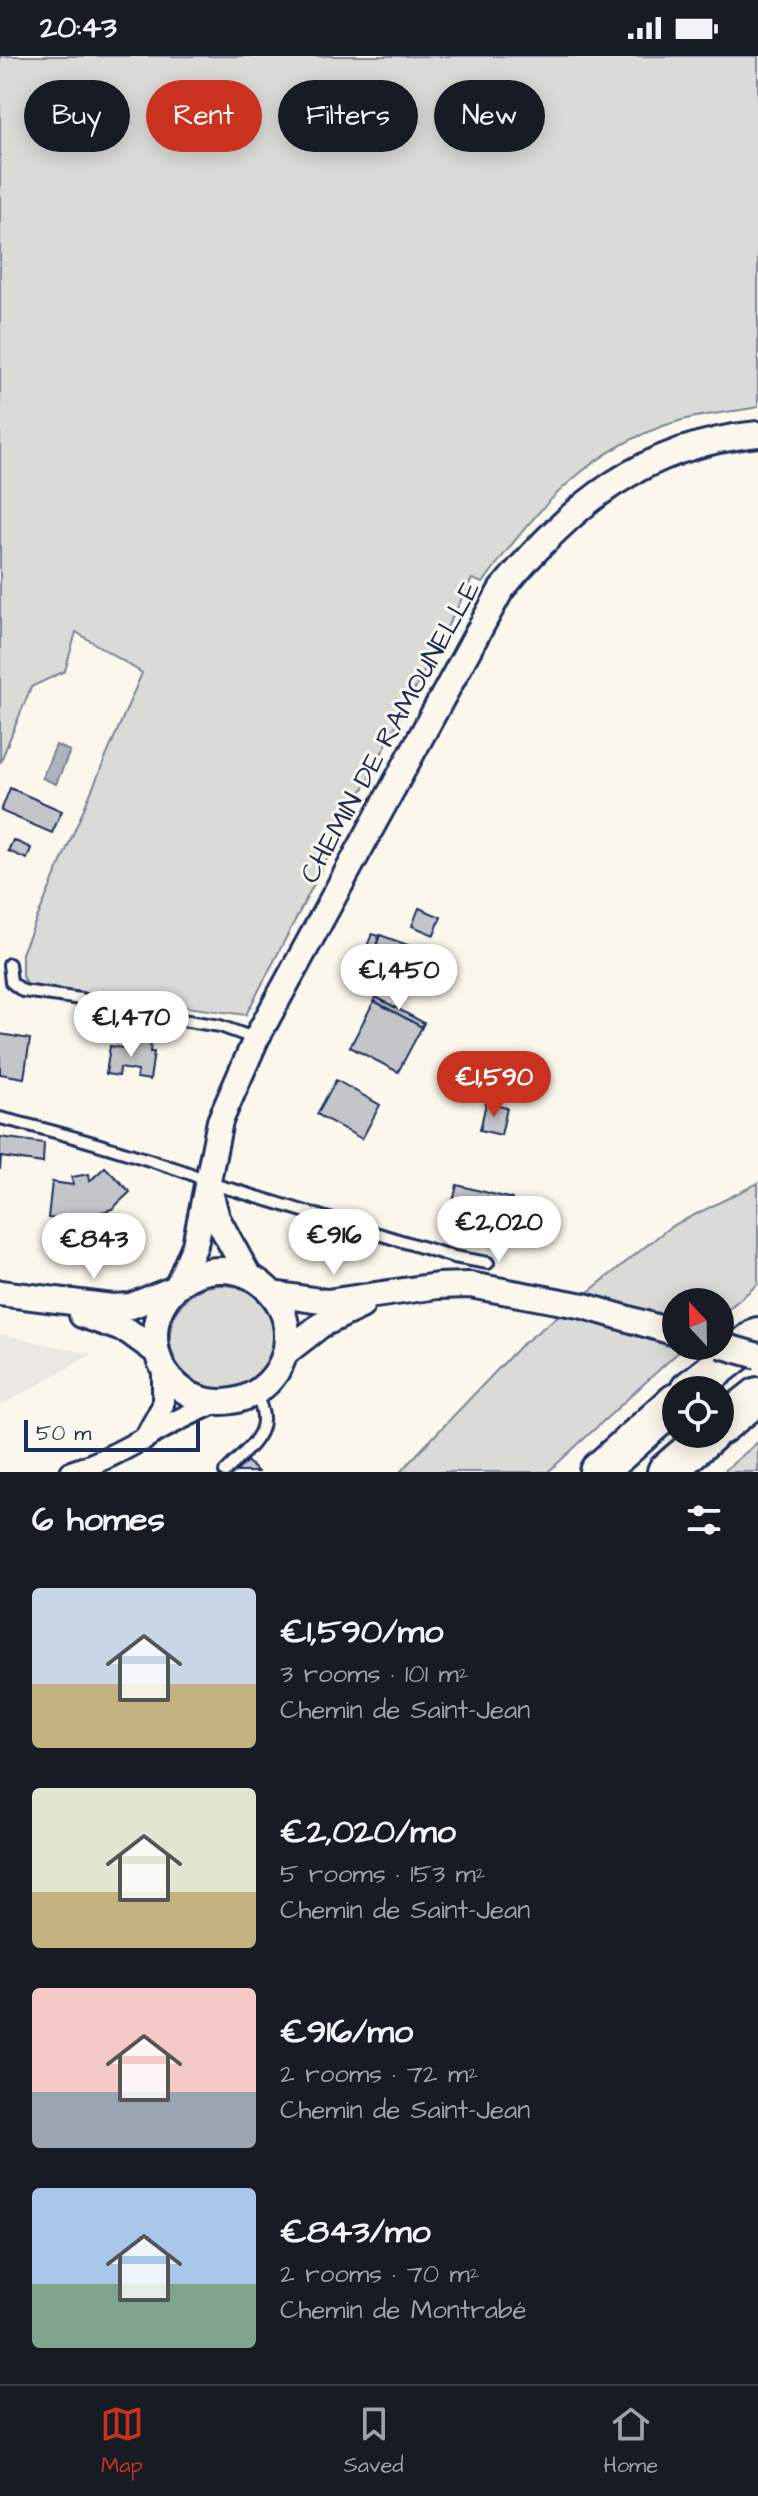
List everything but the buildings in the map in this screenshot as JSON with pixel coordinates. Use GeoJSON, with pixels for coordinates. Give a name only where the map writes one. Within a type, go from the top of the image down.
{"type":"FeatureCollection","features":[{"type":"Feature","properties":{"kind":"highway"},"geometry":{"type":"LineString","coordinates":[[707,1376],[758,1336]]}},
{"type":"Feature","properties":{"kind":"highway"},"geometry":{"type":"LineString","coordinates":[[734,1415],[758,1396]]}},
{"type":"Feature","properties":{"kind":"highway"},"geometry":{"type":"LineString","coordinates":[[598,1472],[662,1415]]}},
{"type":"Feature","properties":{"kind":"highway"},"geometry":{"type":"LineString","coordinates":[[666,1472],[694,1448]]}},
{"type":"Feature","properties":{"kind":"street","name":"CHEMIN DE RAMOUNELLE"},"geometry":{"type":"LineString","coordinates":[[176,1288],[195,1245],[220,1121],[256,1039],[501,590],[534,550],[585,500],[635,468],[691,446],[758,434]]}},
{"type":"Feature","properties":{"kind":"street","name":"CHEMIN DE RAMOUNELLE"},"geometry":{"type":"LineString","coordinates":[[209,1185],[217,1218],[248,1275]]}},
{"type":"Feature","properties":{"kind":"street"},"geometry":{"type":"LineString","coordinates":[[9,1295],[112,1307],[131,1306],[176,1288],[204,1272],[233,1271],[248,1275],[273,1294],[284,1316],[285,1353]]}},
{"type":"Feature","properties":{"kind":"street"},"geometry":{"type":"LineString","coordinates":[[273,1294],[327,1302],[437,1286],[470,1285],[500,1288],[662,1329]]}},
{"type":"Feature","properties":{"kind":"street"},"geometry":{"type":"LineString","coordinates":[[142,1442],[163,1405],[157,1318],[176,1288]]}},
{"type":"Feature","properties":{"kind":"street"},"geometry":{"type":"LineString","coordinates":[[71,1472],[142,1442],[190,1413],[254,1393],[270,1380],[285,1353],[338,1316],[394,1294]]}},
{"type":"Feature","properties":{"kind":"street"},"geometry":{"type":"LineString","coordinates":[[9,1295],[113,1324],[160,1360],[192,1396],[218,1402]]}},
{"type":"Feature","properties":{"kind":"street"},"geometry":{"type":"LineString","coordinates":[[734,1349],[758,1356]]}},
{"type":"Feature","properties":{"kind":"lane"},"geometry":{"type":"LineString","coordinates":[[9,964],[11,982],[23,991],[220,1026],[256,1039]]}},
{"type":"Feature","properties":{"kind":"lane"},"geometry":{"type":"LineString","coordinates":[[0,1118],[57,1131],[189,1173],[209,1185],[454,1257],[488,1263]]}},
{"type":"Feature","properties":{"kind":"lane"},"geometry":{"type":"LineString","coordinates":[[225,1472],[265,1424],[266,1411],[254,1393]]}},
{"type":"Feature","properties":{"kind":"shaded area"},"geometry":{"type":"Polygon","coordinates":[[[0,56],[758,56],[758,407],[679,421],[647,432],[618,447],[591,464],[544,507],[483,583],[472,579],[246,1015],[28,986],[22,976],[22,953],[142,673],[76,632],[65,671],[31,687],[0,763],[0,56]]]}},
{"type":"Feature","properties":{"kind":"shaded area"},"geometry":{"type":"Polygon","coordinates":[[[56,745],[70,751],[56,784],[42,778],[56,745]]]}},
{"type":"Feature","properties":{"kind":"shaded area"},"geometry":{"type":"Polygon","coordinates":[[[758,1183],[758,1284],[734,1304],[734,1288],[662,1288],[662,1360],[670,1360],[548,1472],[400,1472],[519,1347],[670,1227],[758,1183]]]}},
{"type":"Feature","properties":{"kind":"shaded area"},"geometry":{"type":"Polygon","coordinates":[[[222,1285],[242,1289],[259,1300],[270,1317],[274,1337],[270,1357],[259,1374],[242,1385],[222,1389],[202,1385],[185,1374],[174,1357],[170,1337],[174,1317],[185,1300],[202,1289],[222,1285]]]}},
{"type":"Feature","properties":{"kind":"shaded area"},"geometry":{"type":"Polygon","coordinates":[[[0,1334],[92,1354],[0,1406],[0,1334]]]}},
{"type":"Feature","properties":{"kind":"shaded area"},"geometry":{"type":"Polygon","coordinates":[[[758,1442],[758,1472],[723,1472],[758,1442]]]}}]}
